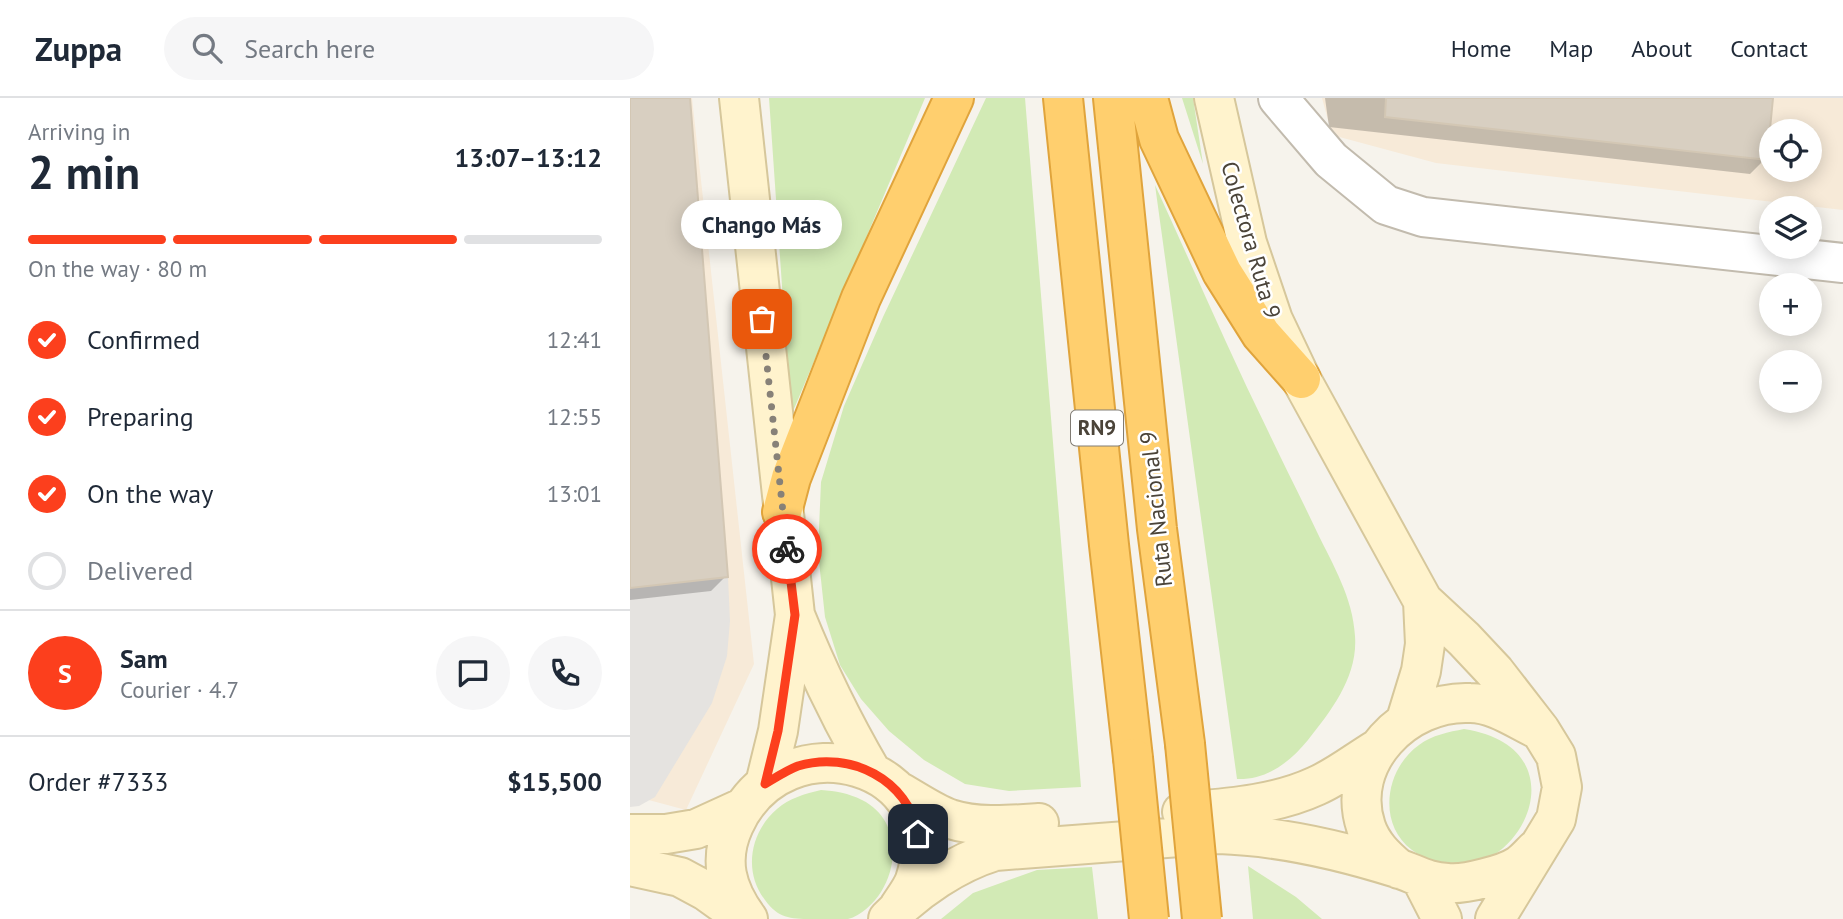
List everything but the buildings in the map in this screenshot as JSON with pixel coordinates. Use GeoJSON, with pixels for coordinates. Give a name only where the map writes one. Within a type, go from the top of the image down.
{"type":"FeatureCollection","features":[{"type":"Feature","properties":{"kind":"highway"},"geometry":{"type":"LineString","coordinates":[[782,512],[791,478],[861,298],[954,98]]}},
{"type":"Feature","properties":{"kind":"highway","name":"RN9"},"geometry":{"type":"LineString","coordinates":[[1062,98],[1149,919]]}},
{"type":"Feature","properties":{"kind":"highway","name":"Ruta Nacional 9"},"geometry":{"type":"LineString","coordinates":[[1112,98],[1157,529],[1185,744],[1202,919]]}},
{"type":"Feature","properties":{"kind":"highway"},"geometry":{"type":"LineString","coordinates":[[1148,98],[1159,139],[1222,272],[1261,334],[1301,379]]}},
{"type":"Feature","properties":{"kind":"street"},"geometry":{"type":"LineString","coordinates":[[739,98],[795,615],[822,682],[842,721],[916,819],[921,850],[915,881],[893,914]]}},
{"type":"Feature","properties":{"kind":"street","name":"Colectora Ruta 9"},"geometry":{"type":"LineString","coordinates":[[1214,98],[1247,243],[1273,320],[1301,379],[1423,601]]}},
{"type":"Feature","properties":{"kind":"street"},"geometry":{"type":"LineString","coordinates":[[1278,98],[1331,160],[1386,205],[1423,217],[1843,263]]}},
{"type":"Feature","properties":{"kind":"street"},"geometry":{"type":"LineString","coordinates":[[1406,720],[1421,671],[1425,644],[1423,601]]}},
{"type":"Feature","properties":{"kind":"street"},"geometry":{"type":"LineString","coordinates":[[1423,601],[1495,672],[1540,730],[1556,756],[1562,787],[1556,819],[1495,919]]}},
{"type":"Feature","properties":{"kind":"street"},"geometry":{"type":"LineString","coordinates":[[746,919],[733,898],[725,869],[728,838],[753,796],[778,731],[795,615]]}},
{"type":"Feature","properties":{"kind":"street"},"geometry":{"type":"LineString","coordinates":[[630,834],[666,834],[696,829],[799,766],[823,763],[836,762],[886,781],[948,818],[974,824],[1002,826],[1228,808],[1273,800],[1316,786],[1377,749],[1406,720],[1438,705],[1472,702],[1503,711],[1540,730]]}},
{"type":"Feature","properties":{"kind":"street"},"geometry":{"type":"LineString","coordinates":[[1377,749],[1365,775],[1361,802],[1366,828],[1379,851],[1411,874],[1442,919]]}},
{"type":"Feature","properties":{"kind":"street"},"geometry":{"type":"LineString","coordinates":[[893,914],[970,858],[995,851],[1219,834],[1267,837],[1451,884],[1480,879],[1518,866],[1539,846]]}},
{"type":"Feature","properties":{"kind":"street"},"geometry":{"type":"LineString","coordinates":[[630,866],[680,877],[706,891],[746,919]]}},
{"type":"Feature","properties":{"kind":"shaded area"},"geometry":{"type":"Polygon","coordinates":[[[630,98],[692,98],[754,664],[686,810],[630,795],[630,98]]]}},
{"type":"Feature","properties":{"kind":"shaded area"},"geometry":{"type":"Polygon","coordinates":[[[1322,98],[1843,98],[1843,210],[1822,208],[1822,196],[1759,196],[1759,200],[1436,163],[1332,135],[1322,98]]]}},
{"type":"Feature","properties":{"kind":"shaded area"},"geometry":{"type":"Polygon","coordinates":[[[728,577],[730,621],[727,656],[712,703],[655,797],[639,806],[630,807],[630,588],[728,577]]]}},
{"type":"Feature","properties":{"kind":"green space"},"geometry":{"type":"Polygon","coordinates":[[[769,98],[925,98],[791,416],[769,98]]]}},
{"type":"Feature","properties":{"kind":"green space"},"geometry":{"type":"Polygon","coordinates":[[[986,98],[1025,98],[1081,787],[1009,791],[965,784],[924,760],[889,731],[861,699],[840,665],[825,617],[818,552],[821,482],[844,406],[986,98]]]}},
{"type":"Feature","properties":{"kind":"green space"},"geometry":{"type":"Polygon","coordinates":[[[1182,98],[1193,98],[1203,164],[1182,98]]]}},
{"type":"Feature","properties":{"kind":"green space"},"geometry":{"type":"Polygon","coordinates":[[[1155,185],[1239,370],[1336,569],[1353,622],[1355,651],[1352,665],[1342,692],[1326,717],[1294,756],[1268,773],[1248,779],[1237,779],[1155,185]]]}},
{"type":"Feature","properties":{"kind":"green space"},"geometry":{"type":"Polygon","coordinates":[[[1464,729],[1505,743],[1526,766],[1531,795],[1523,823],[1504,848],[1477,863],[1445,865],[1412,850],[1401,839],[1390,812],[1390,797],[1399,768],[1408,755],[1429,739],[1464,729]]]}},
{"type":"Feature","properties":{"kind":"green space"},"geometry":{"type":"Polygon","coordinates":[[[821,790],[852,796],[874,808],[889,829],[892,842],[891,867],[881,892],[867,908],[848,919],[797,919],[780,914],[765,900],[754,877],[753,853],[761,829],[768,818],[787,802],[821,790]]]}},
{"type":"Feature","properties":{"kind":"green space"},"geometry":{"type":"Polygon","coordinates":[[[1248,866],[1296,897],[1322,919],[1253,919],[1248,866]]]}},
{"type":"Feature","properties":{"kind":"green space"},"geometry":{"type":"Polygon","coordinates":[[[1092,867],[1098,919],[941,919],[973,893],[1037,870],[1092,867]]]}},
{"type":"Feature","properties":{"kind":"way so far"},"geometry":{"type":"LineString","coordinates":[[762,319],[787,549]]}},
{"type":"Feature","properties":{"kind":"place","name":"Chango Más"},"geometry":{"type":"Point","coordinates":[762,319]}},
{"type":"Feature","properties":{"kind":"route"},"geometry":{"type":"LineString","coordinates":[[787,549],[795,615],[778,731],[765,784],[799,766],[836,762],[872,771],[900,792],[916,819],[918,834]]}}]}
